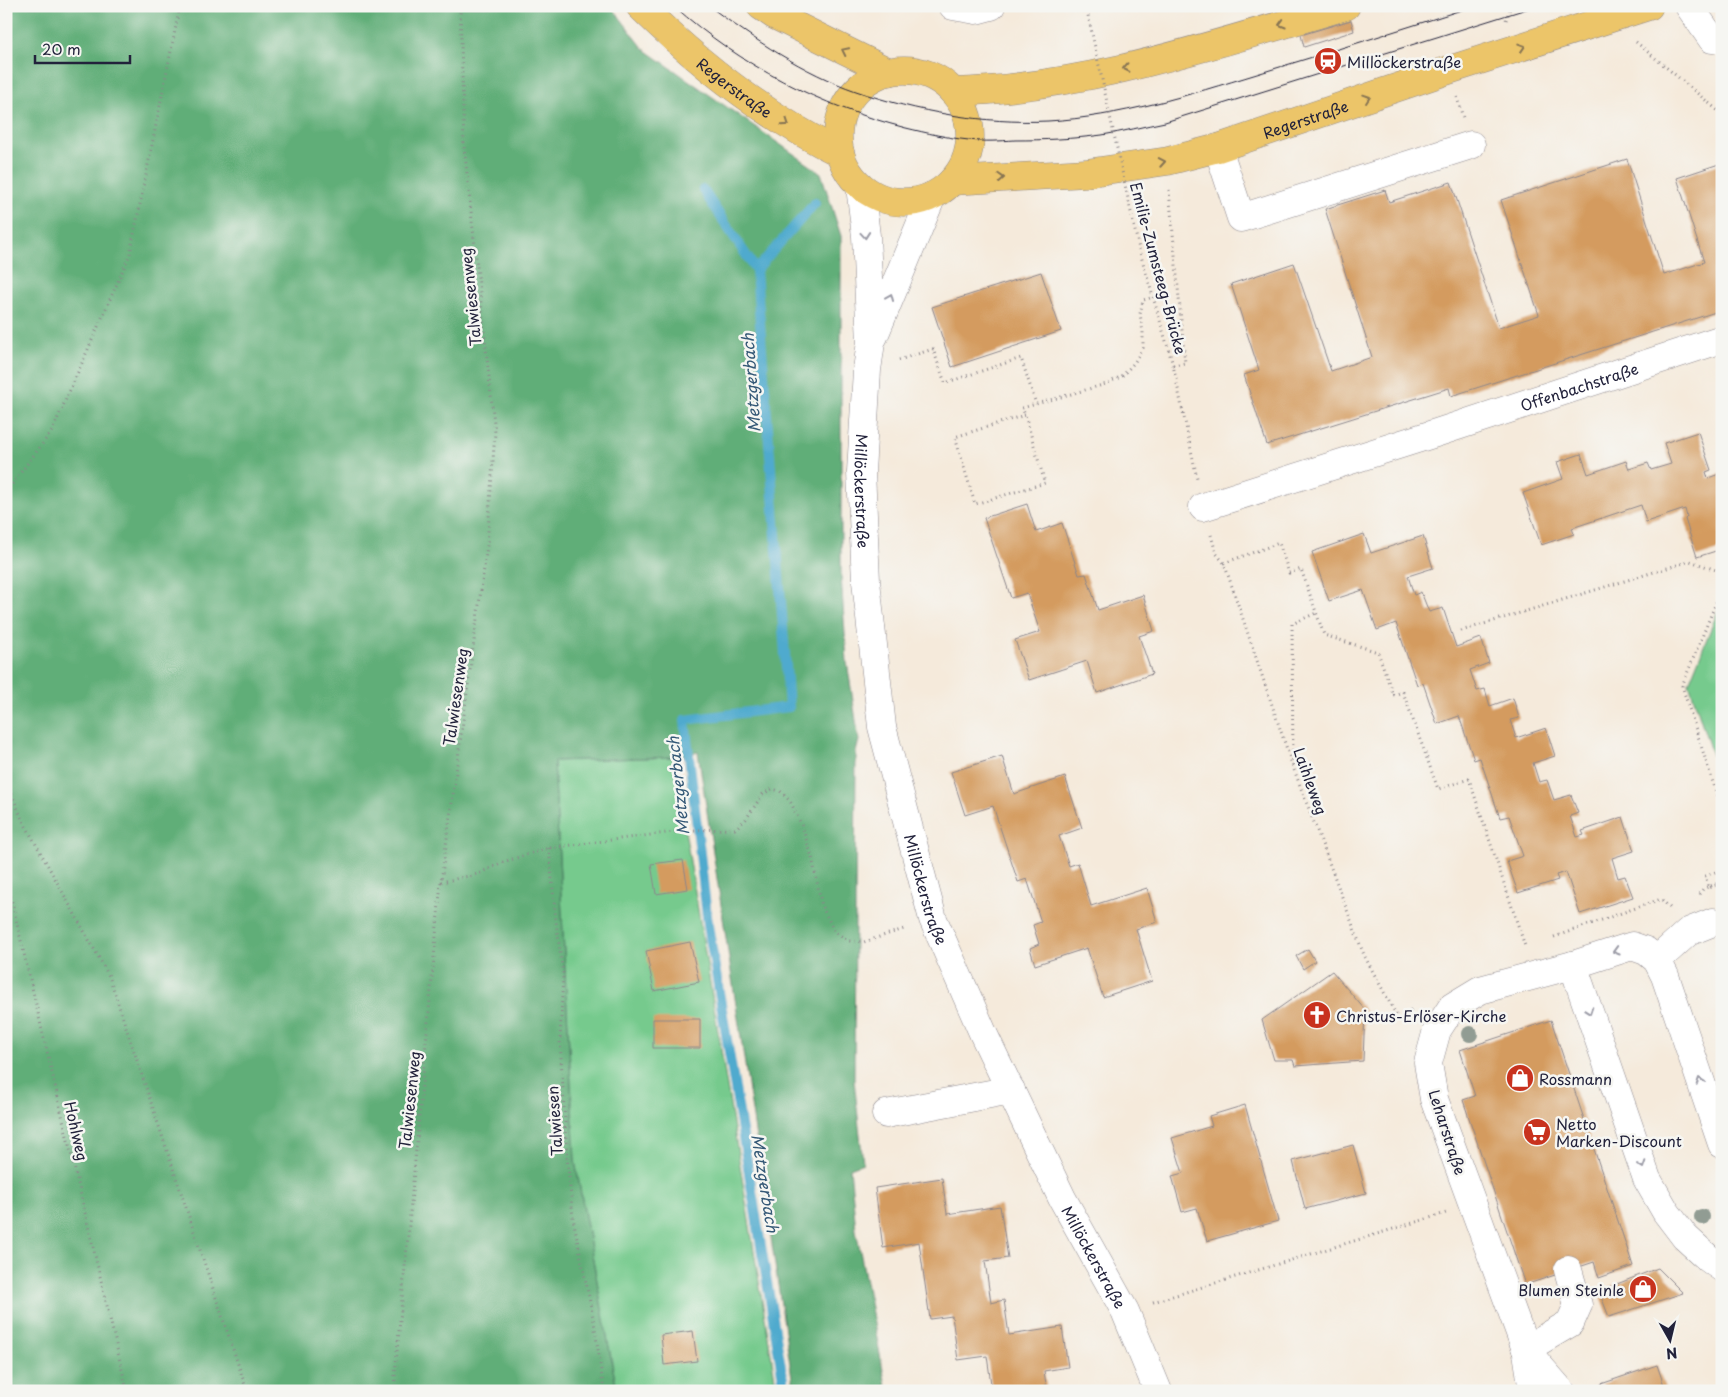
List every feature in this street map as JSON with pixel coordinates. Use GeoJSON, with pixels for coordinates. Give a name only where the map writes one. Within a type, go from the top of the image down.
{"type":"FeatureCollection","features":[{"type":"Feature","properties":{"kind":"main road","name":"Regerstraße"},"geometry":{"type":"LineString","coordinates":[[640,6],[664,30],[739,92],[807,137],[840,153]]}},
{"type":"Feature","properties":{"kind":"main road","name":"Regerstraße"},"geometry":{"type":"LineString","coordinates":[[761,6],[808,33],[888,72]]}},
{"type":"Feature","properties":{"kind":"main road"},"geometry":{"type":"LineString","coordinates":[[953,92],[992,91],[1055,83],[1134,67],[1346,6]]}},
{"type":"Feature","properties":{"kind":"main road","name":"Regerstraße"},"geometry":{"type":"LineString","coordinates":[[942,188],[965,162],[970,140],[968,118],[953,92],[940,81],[924,73],[906,70],[888,72],[870,79],[855,91],[843,109],[838,131],[840,153],[848,172],[860,186],[882,198],[908,202],[942,188],[1086,173],[1168,161],[1218,148],[1449,70],[1649,6]]}},
{"type":"Feature","properties":{"kind":"street"},"geometry":{"type":"LineString","coordinates":[[953,6],[976,10],[991,6]]}},
{"type":"Feature","properties":{"kind":"street"},"geometry":{"type":"LineString","coordinates":[[1689,6],[1712,39],[1722,36]]}},
{"type":"Feature","properties":{"kind":"street"},"geometry":{"type":"LineString","coordinates":[[1218,148],[1241,218],[1471,145]]}},
{"type":"Feature","properties":{"kind":"street","name":"Millöckerstraße"},"geometry":{"type":"LineString","coordinates":[[860,186],[866,236],[871,342],[867,370],[862,482],[866,581],[882,727],[933,919],[983,1033],[1062,1198],[1125,1310],[1158,1391]]}},
{"type":"Feature","properties":{"kind":"street","name":"Millöckerstraße"},"geometry":{"type":"LineString","coordinates":[[871,342],[942,188]]}},
{"type":"Feature","properties":{"kind":"street","name":"Offenbachstraße"},"geometry":{"type":"LineString","coordinates":[[1204,507],[1436,433],[1722,338]]}},
{"type":"Feature","properties":{"kind":"street"},"geometry":{"type":"LineString","coordinates":[[1713,922],[1688,932],[1657,960],[1665,976],[1722,1144]]}},
{"type":"Feature","properties":{"kind":"street","name":"Leharstraße"},"geometry":{"type":"LineString","coordinates":[[1527,1350],[1434,1099],[1428,1063],[1437,1030],[1452,1007],[1480,990],[1573,965],[1632,946],[1646,951],[1657,960]]}},
{"type":"Feature","properties":{"kind":"street"},"geometry":{"type":"LineString","coordinates":[[1573,965],[1646,1179],[1666,1212],[1685,1237],[1717,1258]]}},
{"type":"Feature","properties":{"kind":"street"},"geometry":{"type":"LineString","coordinates":[[886,1114],[1010,1090]]}},
{"type":"Feature","properties":{"kind":"street"},"geometry":{"type":"LineString","coordinates":[[1527,1350],[1570,1323],[1578,1305],[1568,1270]]}},
{"type":"Feature","properties":{"kind":"street"},"geometry":{"type":"LineString","coordinates":[[1527,1350],[1533,1391]]}},
{"type":"Feature","properties":{"kind":"street"},"geometry":{"type":"LineString","coordinates":[[1527,1350],[1561,1391]]}},
{"type":"Feature","properties":{"kind":"path"},"geometry":{"type":"LineString","coordinates":[[6,492],[52,431],[130,254],[180,6]]}},
{"type":"Feature","properties":{"kind":"path","name":"Talwiesenweg"},"geometry":{"type":"LineString","coordinates":[[395,1391],[395,1365],[441,882],[487,546],[495,432],[464,146],[460,6]]}},
{"type":"Feature","properties":{"kind":"path","name":"Emilie-Zumsteeg-Brücke"},"geometry":{"type":"LineString","coordinates":[[1086,6],[1140,249],[1173,365],[1204,507]]}},
{"type":"Feature","properties":{"kind":"path"},"geometry":{"type":"LineString","coordinates":[[1416,10],[1429,6]]}},
{"type":"Feature","properties":{"kind":"path"},"geometry":{"type":"LineString","coordinates":[[1613,17],[1637,44],[1722,114]]}},
{"type":"Feature","properties":{"kind":"path"},"geometry":{"type":"LineString","coordinates":[[1169,191],[1185,364],[1173,365]]}},
{"type":"Feature","properties":{"kind":"path"},"geometry":{"type":"LineString","coordinates":[[1025,415],[955,437],[975,504],[1045,483],[1025,415],[1022,408],[1106,384],[1122,376],[1134,363],[1143,348],[1140,314],[1143,300],[1154,297]]}},
{"type":"Feature","properties":{"kind":"path"},"geometry":{"type":"LineString","coordinates":[[867,370],[933,349],[945,383],[1021,358],[1036,404]]}},
{"type":"Feature","properties":{"kind":"path","name":"Laihleweg"},"geometry":{"type":"LineString","coordinates":[[1204,507],[1216,553],[1224,563],[1293,768],[1364,955],[1399,1020],[1437,1030]]}},
{"type":"Feature","properties":{"kind":"path"},"geometry":{"type":"LineString","coordinates":[[1224,563],[1279,543],[1289,573],[1301,568],[1324,635],[1378,652],[1393,695],[1403,692],[1438,789],[1469,779],[1525,947]]}},
{"type":"Feature","properties":{"kind":"path"},"geometry":{"type":"LineString","coordinates":[[1461,631],[1690,561],[1722,572]]}},
{"type":"Feature","properties":{"kind":"path"},"geometry":{"type":"LineString","coordinates":[[1722,588],[1682,686],[1722,811]]}},
{"type":"Feature","properties":{"kind":"path"},"geometry":{"type":"LineString","coordinates":[[1293,768],[1292,624],[1316,613]]}},
{"type":"Feature","properties":{"kind":"path"},"geometry":{"type":"LineString","coordinates":[[6,780],[22,819],[109,976],[247,1391]]}},
{"type":"Feature","properties":{"kind":"path"},"geometry":{"type":"LineString","coordinates":[[441,882],[478,874],[503,862],[549,848],[690,830],[735,829],[746,819],[763,794],[772,789],[780,791],[790,801],[802,826],[812,857],[822,907],[835,932],[849,942],[864,942],[933,919]]}},
{"type":"Feature","properties":{"kind":"path","name":"Talwiesen"},"geometry":{"type":"LineString","coordinates":[[549,848],[556,921],[564,974],[560,1040],[568,1164],[574,1218],[594,1322],[604,1391]]}},
{"type":"Feature","properties":{"kind":"path"},"geometry":{"type":"LineString","coordinates":[[1703,889],[1712,886],[1721,882],[1718,871],[1705,876],[1707,882],[1709,888],[1722,883]]}},
{"type":"Feature","properties":{"kind":"path","name":"Hohlweg"},"geometry":{"type":"LineString","coordinates":[[6,877],[127,1391]]}},
{"type":"Feature","properties":{"kind":"path"},"geometry":{"type":"LineString","coordinates":[[1553,937],[1661,899]]}},
{"type":"Feature","properties":{"kind":"path"},"geometry":{"type":"LineString","coordinates":[[1125,1310],[1472,1205]]}},
{"type":"Feature","properties":{"kind":"green space"},"geometry":{"type":"Polygon","coordinates":[[[6,6],[611,6],[644,49],[821,173],[841,236],[841,576],[847,662],[859,740],[856,752],[854,1080],[863,1163],[850,1168],[856,1230],[887,1391],[794,1391],[698,752],[673,757],[554,761],[575,1161],[617,1391],[6,1391],[6,6]]]}},
{"type":"Feature","properties":{"kind":"green space"},"geometry":{"type":"Polygon","coordinates":[[[1722,601],[1722,786],[1689,683],[1722,601]]]}},
{"type":"Feature","properties":{"kind":"green space"},"geometry":{"type":"Polygon","coordinates":[[[673,757],[777,1391],[617,1391],[575,1161],[554,761],[673,757]]]}},
{"type":"Feature","properties":{"kind":"building"},"geometry":{"type":"Polygon","coordinates":[[[1351,20],[1354,31],[1304,47],[1301,35],[1351,20]]]}},
{"type":"Feature","properties":{"kind":"building"},"geometry":{"type":"Polygon","coordinates":[[[1627,159],[1664,275],[1704,262],[1677,178],[1722,163],[1722,310],[1451,396],[1449,388],[1267,445],[1244,375],[1259,370],[1231,284],[1294,263],[1331,371],[1372,357],[1325,209],[1385,190],[1389,202],[1451,182],[1499,328],[1539,315],[1501,200],[1627,159]]]}},
{"type":"Feature","properties":{"kind":"building"},"geometry":{"type":"Polygon","coordinates":[[[1041,272],[1061,331],[952,367],[932,307],[1041,272]]]}},
{"type":"Feature","properties":{"kind":"building"},"geometry":{"type":"Polygon","coordinates":[[[1698,432],[1711,470],[1706,472],[1708,478],[1722,473],[1722,549],[1697,557],[1685,519],[1687,517],[1685,509],[1646,522],[1641,505],[1572,528],[1574,534],[1541,545],[1523,493],[1563,479],[1557,462],[1581,454],[1588,474],[1626,461],[1629,469],[1648,463],[1651,470],[1671,464],[1664,443],[1698,432]]]}},
{"type":"Feature","properties":{"kind":"building"},"geometry":{"type":"Polygon","coordinates":[[[1027,504],[1036,532],[1062,523],[1079,575],[1086,574],[1098,610],[1143,595],[1154,631],[1139,636],[1152,674],[1097,693],[1087,661],[1029,680],[1015,640],[1040,632],[1027,593],[1011,598],[984,518],[1027,504]]]}},
{"type":"Feature","properties":{"kind":"building"},"geometry":{"type":"Polygon","coordinates":[[[1364,534],[1371,553],[1423,536],[1433,568],[1408,576],[1414,595],[1421,592],[1429,612],[1443,608],[1456,647],[1481,638],[1489,663],[1470,670],[1477,691],[1485,689],[1490,706],[1513,698],[1519,718],[1510,720],[1516,738],[1546,728],[1555,756],[1533,763],[1539,782],[1547,780],[1554,800],[1571,795],[1578,813],[1570,816],[1577,837],[1584,835],[1582,831],[1623,817],[1634,851],[1612,858],[1618,878],[1625,876],[1633,897],[1580,914],[1566,872],[1556,875],[1558,880],[1518,893],[1507,861],[1523,856],[1509,816],[1500,818],[1480,758],[1474,760],[1459,716],[1437,724],[1423,683],[1417,685],[1396,623],[1377,630],[1363,590],[1329,601],[1312,552],[1364,534]]]}},
{"type":"Feature","properties":{"kind":"building"},"geometry":{"type":"Polygon","coordinates":[[[1002,756],[1014,794],[1065,777],[1082,828],[1059,836],[1069,866],[1078,863],[1091,906],[1147,888],[1157,922],[1136,929],[1152,981],[1103,997],[1087,948],[1035,965],[1030,948],[1039,944],[1033,925],[1041,922],[1027,879],[1018,882],[993,806],[965,815],[951,772],[1002,756]]]}},
{"type":"Feature","properties":{"kind":"building"},"geometry":{"type":"Polygon","coordinates":[[[683,860],[688,889],[656,894],[651,864],[683,860]]]}},
{"type":"Feature","properties":{"kind":"building"},"geometry":{"type":"Polygon","coordinates":[[[690,942],[699,982],[654,991],[646,951],[690,942]]]}},
{"type":"Feature","properties":{"kind":"building"},"geometry":{"type":"Polygon","coordinates":[[[1308,949],[1315,961],[1303,969],[1296,956],[1308,949]]]}},
{"type":"Feature","properties":{"kind":"building","name":"Christus-Erlöser-Kirche"},"geometry":{"type":"Polygon","coordinates":[[[1332,971],[1365,1010],[1363,1061],[1295,1066],[1293,1060],[1274,1060],[1262,1020],[1332,971]]]}},
{"type":"Feature","properties":{"kind":"building"},"geometry":{"type":"Polygon","coordinates":[[[653,1019],[700,1019],[700,1048],[653,1048],[653,1019]]]}},
{"type":"Feature","properties":{"kind":"building"},"geometry":{"type":"Polygon","coordinates":[[[1551,1020],[1633,1266],[1599,1278],[1594,1262],[1525,1285],[1463,1100],[1475,1096],[1460,1050],[1551,1020]]]}},
{"type":"Feature","properties":{"kind":"building"},"geometry":{"type":"Polygon","coordinates":[[[1245,1105],[1278,1221],[1207,1241],[1197,1208],[1182,1212],[1172,1176],[1183,1173],[1172,1138],[1212,1126],[1209,1116],[1245,1105]]]}},
{"type":"Feature","properties":{"kind":"building"},"geometry":{"type":"Polygon","coordinates":[[[1353,1145],[1366,1193],[1305,1209],[1293,1161],[1353,1145]]]}},
{"type":"Feature","properties":{"kind":"building"},"geometry":{"type":"Polygon","coordinates":[[[942,1178],[947,1214],[1000,1206],[1008,1258],[985,1261],[991,1303],[1004,1300],[1009,1335],[1062,1327],[1068,1367],[1044,1371],[1047,1391],[992,1391],[987,1356],[958,1360],[952,1316],[930,1319],[919,1242],[883,1248],[875,1188],[942,1178]]]}},
{"type":"Feature","properties":{"kind":"building"},"geometry":{"type":"Polygon","coordinates":[[[1658,1268],[1683,1293],[1609,1317],[1599,1291],[1658,1268]]]}},
{"type":"Feature","properties":{"kind":"building"},"geometry":{"type":"Polygon","coordinates":[[[693,1331],[697,1361],[664,1365],[661,1335],[693,1331]]]}},
{"type":"Feature","properties":{"kind":"building"},"geometry":{"type":"Polygon","coordinates":[[[1657,1365],[1666,1391],[1603,1391],[1601,1384],[1657,1365]]]}},
{"type":"Feature","properties":{"kind":"waterway","name":"Metzgerbach"},"geometry":{"type":"LineString","coordinates":[[703,190],[756,270],[789,707],[685,720],[708,925],[785,1391]]}},
{"type":"Feature","properties":{"kind":"waterway"},"geometry":{"type":"LineString","coordinates":[[756,270],[815,203]]}},
{"type":"Feature","properties":{"kind":"tram line"},"geometry":{"type":"LineString","coordinates":[[674,6],[726,47],[754,65],[812,96],[874,119],[906,128],[975,141],[1058,139],[1091,136],[1165,122],[1536,6]]}},
{"type":"Feature","properties":{"kind":"tram line"},"geometry":{"type":"LineString","coordinates":[[709,6],[743,31],[798,65],[837,84],[927,111],[1000,121],[1075,119],[1154,104],[1284,66],[1474,6]]}},
{"type":"Feature","properties":{"kind":"place","name":"Millöckerstraße"},"geometry":{"type":"Point","coordinates":[1328,61]}},
{"type":"Feature","properties":{"kind":"place","name":"Christus-Erlöser-Kirche"},"geometry":{"type":"Point","coordinates":[1317,1015]}},
{"type":"Feature","properties":{"kind":"place","name":"Rossmann"},"geometry":{"type":"Point","coordinates":[1520,1078]}},
{"type":"Feature","properties":{"kind":"place","name":"Netto Marken-Discount"},"geometry":{"type":"Point","coordinates":[1537,1132]}},
{"type":"Feature","properties":{"kind":"place","name":"Blumen Steinle"},"geometry":{"type":"Point","coordinates":[1643,1289]}}]}
